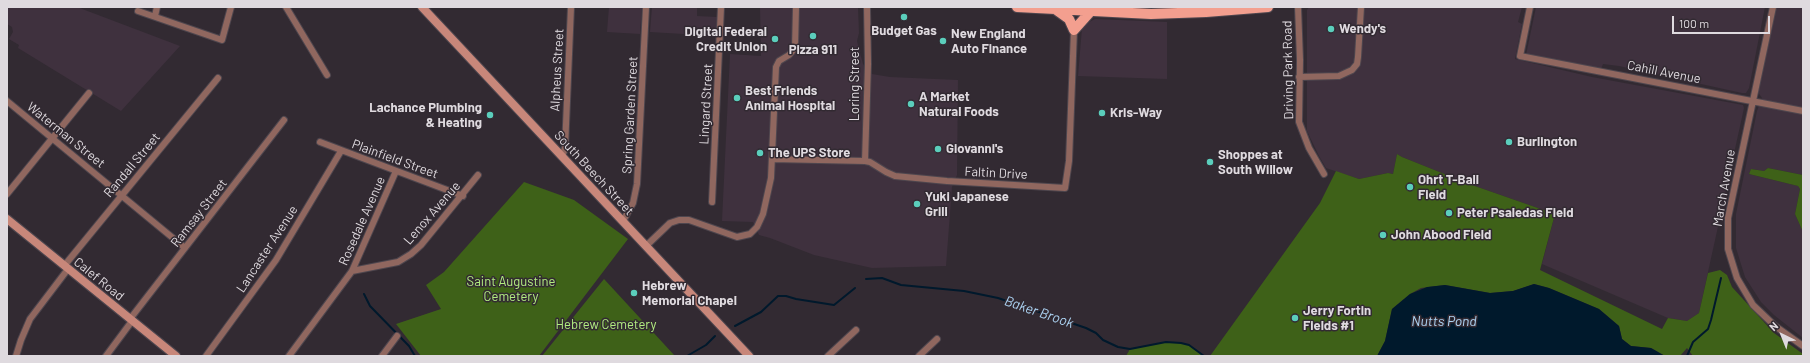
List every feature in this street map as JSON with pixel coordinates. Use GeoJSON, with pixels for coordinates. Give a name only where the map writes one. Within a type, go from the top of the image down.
{"type":"FeatureCollection","features":[{"type":"Feature","properties":{"kind":"main road"},"geometry":{"type":"LineString","coordinates":[[1017,7],[1055,9],[1074,8],[1091,11],[1137,10],[1206,12],[1268,7]]}},
{"type":"Feature","properties":{"kind":"main road"},"geometry":{"type":"LineString","coordinates":[[1055,9],[1069,19],[1074,30],[1091,11]]}},
{"type":"Feature","properties":{"kind":"street"},"geometry":{"type":"LineString","coordinates":[[155,16],[157,7]]}},
{"type":"Feature","properties":{"kind":"street"},"geometry":{"type":"LineString","coordinates":[[138,11],[222,40],[231,7]]}},
{"type":"Feature","properties":{"kind":"street"},"geometry":{"type":"LineString","coordinates":[[286,7],[327,75]]}},
{"type":"Feature","properties":{"kind":"street","name":"South Beech Street"},"geometry":{"type":"LineString","coordinates":[[422,7],[748,356]]}},
{"type":"Feature","properties":{"kind":"street","name":"Alpheus Street"},"geometry":{"type":"LineString","coordinates":[[562,157],[565,148],[571,7]]}},
{"type":"Feature","properties":{"kind":"street","name":"Spring Garden Street"},"geometry":{"type":"LineString","coordinates":[[623,221],[633,203],[637,184],[646,7]]}},
{"type":"Feature","properties":{"kind":"street","name":"Lingard Street"},"geometry":{"type":"LineString","coordinates":[[712,202],[721,7]]}},
{"type":"Feature","properties":{"kind":"street"},"geometry":{"type":"LineString","coordinates":[[646,246],[670,223],[679,220],[688,220],[733,237],[742,237],[754,231],[763,214],[771,178],[776,66],[779,61],[789,55],[795,48],[796,7]]}},
{"type":"Feature","properties":{"kind":"street","name":"Loring Street"},"geometry":{"type":"LineString","coordinates":[[865,161],[868,64],[867,7]]}},
{"type":"Feature","properties":{"kind":"street","name":"Driving Park Road"},"geometry":{"type":"LineString","coordinates":[[1298,7],[1300,129],[1324,174]]}},
{"type":"Feature","properties":{"kind":"street"},"geometry":{"type":"LineString","coordinates":[[1299,77],[1339,76],[1352,70],[1358,57],[1361,7]]}},
{"type":"Feature","properties":{"kind":"street","name":"Cahill Avenue"},"geometry":{"type":"LineString","coordinates":[[1530,7],[1520,56],[1803,111]]}},
{"type":"Feature","properties":{"kind":"street","name":"March Avenue"},"geometry":{"type":"LineString","coordinates":[[1773,7],[1728,218],[1728,249],[1737,278],[1753,305],[1775,326],[1803,346]]}},
{"type":"Feature","properties":{"kind":"street","name":"Faltin Drive"},"geometry":{"type":"LineString","coordinates":[[772,159],[865,161],[870,162],[895,176],[947,181],[1065,188],[1069,161],[1074,30]]}},
{"type":"Feature","properties":{"kind":"street","name":"Randall Street"},"geometry":{"type":"LineString","coordinates":[[16,356],[30,319],[66,268],[122,194],[218,78]]}},
{"type":"Feature","properties":{"kind":"street"},"geometry":{"type":"LineString","coordinates":[[7,194],[89,93]]}},
{"type":"Feature","properties":{"kind":"street","name":"Waterman Street"},"geometry":{"type":"LineString","coordinates":[[7,101],[122,194],[185,248]]}},
{"type":"Feature","properties":{"kind":"street","name":"Ramsay Street"},"geometry":{"type":"LineString","coordinates":[[106,356],[185,248],[284,120]]}},
{"type":"Feature","properties":{"kind":"street","name":"Plainfield Street"},"geometry":{"type":"LineString","coordinates":[[320,142],[340,151],[463,196]]}},
{"type":"Feature","properties":{"kind":"street","name":"Lancaster Avenue"},"geometry":{"type":"LineString","coordinates":[[206,356],[276,260],[340,151]]}},
{"type":"Feature","properties":{"kind":"street","name":"Rosedale Avenue"},"geometry":{"type":"LineString","coordinates":[[289,356],[352,271],[396,171]]}},
{"type":"Feature","properties":{"kind":"street","name":"Lenox Avenue"},"geometry":{"type":"LineString","coordinates":[[352,271],[398,262],[411,254],[421,245],[463,196],[478,175]]}},
{"type":"Feature","properties":{"kind":"street","name":"Calef Road"},"geometry":{"type":"LineString","coordinates":[[7,219],[176,356]]}},
{"type":"Feature","properties":{"kind":"street"},"geometry":{"type":"LineString","coordinates":[[828,356],[856,330]]}},
{"type":"Feature","properties":{"kind":"street"},"geometry":{"type":"LineString","coordinates":[[382,356],[397,336]]}},
{"type":"Feature","properties":{"kind":"street"},"geometry":{"type":"LineString","coordinates":[[919,356],[937,339]]}},
{"type":"Feature","properties":{"kind":"shaded area"},"geometry":{"type":"Polygon","coordinates":[[[7,7],[77,7],[180,46],[121,111],[18,48],[19,45],[9,39],[13,32],[12,27],[7,24],[7,7]]]}},
{"type":"Feature","properties":{"kind":"shaded area"},"geometry":{"type":"Polygon","coordinates":[[[609,7],[642,7],[640,34],[607,32],[609,7]]]}},
{"type":"Feature","properties":{"kind":"shaded area"},"geometry":{"type":"Polygon","coordinates":[[[652,7],[697,7],[697,16],[717,17],[716,36],[650,32],[652,7]]]}},
{"type":"Feature","properties":{"kind":"shaded area"},"geometry":{"type":"Polygon","coordinates":[[[760,7],[858,7],[859,33],[857,41],[863,64],[872,74],[890,77],[958,80],[957,175],[952,187],[946,266],[872,268],[814,255],[759,235],[753,222],[722,221],[730,54],[761,56],[760,7]]]}},
{"type":"Feature","properties":{"kind":"shaded area"},"geometry":{"type":"Polygon","coordinates":[[[1309,7],[1522,7],[1518,22],[1522,24],[1515,59],[1592,77],[1743,105],[1744,108],[1699,313],[1687,321],[1668,318],[1542,264],[1555,214],[1472,185],[1397,154],[1393,174],[1388,173],[1359,179],[1326,168],[1307,131],[1307,10],[1309,7]]]}},
{"type":"Feature","properties":{"kind":"shaded area"},"geometry":{"type":"Polygon","coordinates":[[[1536,7],[1765,7],[1749,88],[1746,93],[1742,93],[1619,66],[1603,64],[1601,69],[1526,55],[1536,7]]]}},
{"type":"Feature","properties":{"kind":"shaded area"},"geometry":{"type":"Polygon","coordinates":[[[1773,7],[1803,7],[1803,175],[1768,168],[1764,171],[1751,169],[1749,174],[1798,186],[1800,189],[1795,214],[1803,232],[1803,338],[1774,315],[1761,302],[1745,277],[1736,248],[1736,214],[1757,111],[1762,98],[1755,88],[1773,7]]]}},
{"type":"Feature","properties":{"kind":"shaded area"},"geometry":{"type":"Polygon","coordinates":[[[1095,19],[1167,22],[1167,79],[1078,76],[1082,28],[1085,24],[1095,19]]]}},
{"type":"Feature","properties":{"kind":"green space"},"geometry":{"type":"Polygon","coordinates":[[[1397,154],[1472,185],[1555,214],[1540,270],[1662,329],[1668,318],[1687,321],[1699,313],[1708,273],[1720,270],[1727,275],[1732,287],[1774,333],[1803,354],[1803,356],[1693,356],[1687,348],[1680,356],[1665,356],[1651,348],[1631,346],[1622,339],[1619,326],[1599,309],[1549,288],[1534,284],[1513,291],[1490,293],[1445,285],[1421,288],[1410,294],[1392,309],[1385,341],[1377,356],[1210,356],[1320,203],[1336,171],[1359,179],[1388,173],[1393,174],[1397,154]]]}},
{"type":"Feature","properties":{"kind":"green space"},"geometry":{"type":"Polygon","coordinates":[[[1768,168],[1803,175],[1803,232],[1795,214],[1800,189],[1798,186],[1749,174],[1751,169],[1764,171],[1768,168]]]}},
{"type":"Feature","properties":{"kind":"green space","name":"Saint Augustine Cemetery"},"geometry":{"type":"Polygon","coordinates":[[[524,182],[574,200],[628,239],[539,356],[421,356],[396,324],[441,309],[426,285],[444,272],[524,182]]]}},
{"type":"Feature","properties":{"kind":"green space","name":"Hebrew Cemetery"},"geometry":{"type":"Polygon","coordinates":[[[604,279],[675,356],[542,356],[604,279]]]}},
{"type":"Feature","properties":{"kind":"green space"},"geometry":{"type":"Polygon","coordinates":[[[1166,342],[1189,345],[1204,356],[1126,356],[1130,349],[1166,342]]]}},
{"type":"Feature","properties":{"kind":"water","name":"Nutts Pond"},"geometry":{"type":"Polygon","coordinates":[[[1534,284],[1549,288],[1599,309],[1619,326],[1622,339],[1631,346],[1651,348],[1665,356],[1377,356],[1385,341],[1392,309],[1410,294],[1427,287],[1445,285],[1490,293],[1513,291],[1534,284]]]}},
{"type":"Feature","properties":{"kind":"waterway","name":"Baker Brook"},"geometry":{"type":"LineString","coordinates":[[866,279],[882,278],[901,285],[964,291],[998,298],[1086,328],[1096,333],[1103,340],[1118,347],[1130,349],[1166,342],[1181,343],[1189,345],[1204,356]]}},
{"type":"Feature","properties":{"kind":"waterway"},"geometry":{"type":"LineString","coordinates":[[1687,356],[1693,342],[1708,329],[1721,278]]}},
{"type":"Feature","properties":{"kind":"waterway","name":"Baker Brook"},"geometry":{"type":"LineString","coordinates":[[735,326],[761,312],[778,296],[786,296],[834,305],[855,288]]}},
{"type":"Feature","properties":{"kind":"waterway","name":"Baker Brook"},"geometry":{"type":"LineString","coordinates":[[364,294],[370,306],[409,346],[415,356]]}},
{"type":"Feature","properties":{"kind":"waterway","name":"Baker Brook"},"geometry":{"type":"LineString","coordinates":[[687,356],[706,345],[715,336]]}},
{"type":"Feature","properties":{"kind":"place","name":"Budget Gas"},"geometry":{"type":"Point","coordinates":[904,17]}},
{"type":"Feature","properties":{"kind":"place","name":"Wendy's"},"geometry":{"type":"Point","coordinates":[1331,29]}},
{"type":"Feature","properties":{"kind":"place","name":"Pizza 911"},"geometry":{"type":"Point","coordinates":[813,36]}},
{"type":"Feature","properties":{"kind":"place","name":"Digital Federal Credit Union"},"geometry":{"type":"Point","coordinates":[775,39]}},
{"type":"Feature","properties":{"kind":"place","name":"New England Auto Finance"},"geometry":{"type":"Point","coordinates":[943,41]}},
{"type":"Feature","properties":{"kind":"place","name":"Best Friends Animal Hospital"},"geometry":{"type":"Point","coordinates":[737,98]}},
{"type":"Feature","properties":{"kind":"place","name":"A Market Natural Foods"},"geometry":{"type":"Point","coordinates":[911,104]}},
{"type":"Feature","properties":{"kind":"place","name":"Kris-Way"},"geometry":{"type":"Point","coordinates":[1102,113]}},
{"type":"Feature","properties":{"kind":"place","name":"Lachance Plumbing & Heating"},"geometry":{"type":"Point","coordinates":[490,115]}},
{"type":"Feature","properties":{"kind":"place","name":"Burlington"},"geometry":{"type":"Point","coordinates":[1509,142]}},
{"type":"Feature","properties":{"kind":"place","name":"Giovanni's"},"geometry":{"type":"Point","coordinates":[938,149]}},
{"type":"Feature","properties":{"kind":"place","name":"The UPS Store"},"geometry":{"type":"Point","coordinates":[760,153]}},
{"type":"Feature","properties":{"kind":"place","name":"Shoppes at South Willow"},"geometry":{"type":"Point","coordinates":[1210,162]}},
{"type":"Feature","properties":{"kind":"place","name":"Ohrt T-Ball Field"},"geometry":{"type":"Point","coordinates":[1410,187]}},
{"type":"Feature","properties":{"kind":"place","name":"Yuki Japanese Grill"},"geometry":{"type":"Point","coordinates":[917,204]}},
{"type":"Feature","properties":{"kind":"place","name":"Peter Psaledas Field"},"geometry":{"type":"Point","coordinates":[1449,213]}},
{"type":"Feature","properties":{"kind":"place","name":"John Abood Field"},"geometry":{"type":"Point","coordinates":[1383,235]}},
{"type":"Feature","properties":{"kind":"place","name":"Hebrew Memorial Chapel"},"geometry":{"type":"Point","coordinates":[634,293]}},
{"type":"Feature","properties":{"kind":"place","name":"Jerry Fortin Fields #1"},"geometry":{"type":"Point","coordinates":[1295,318]}}]}
